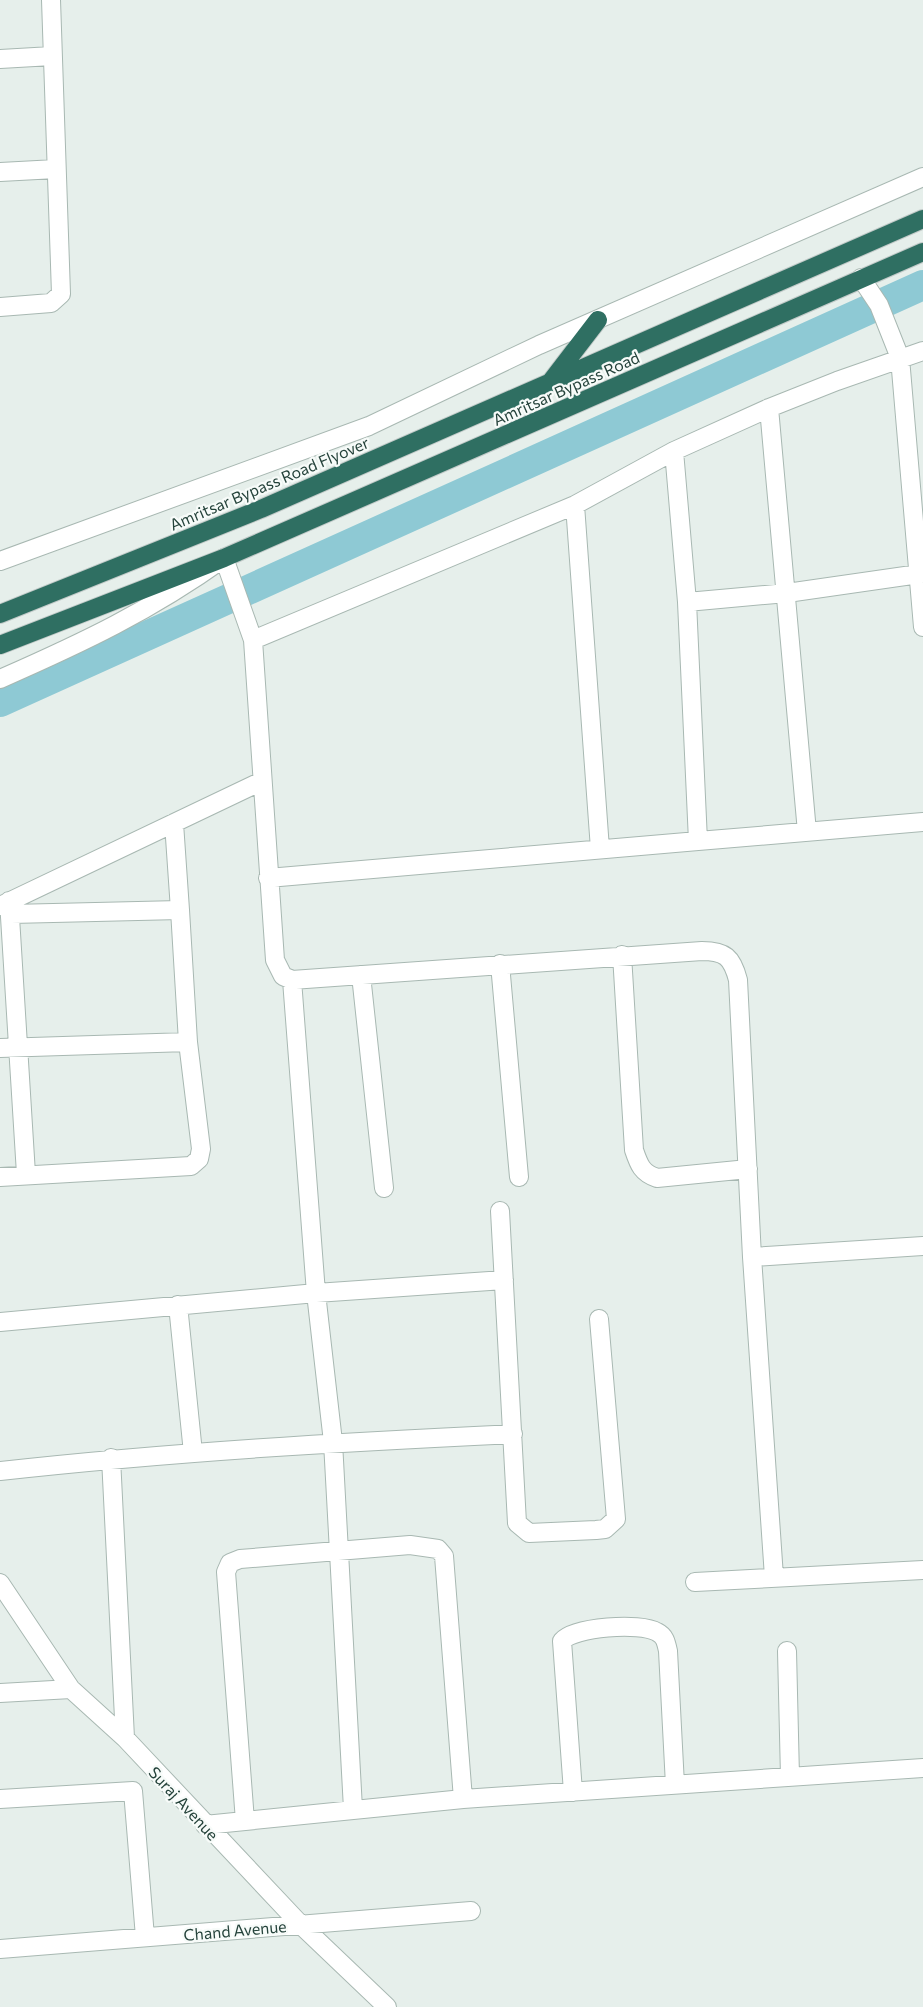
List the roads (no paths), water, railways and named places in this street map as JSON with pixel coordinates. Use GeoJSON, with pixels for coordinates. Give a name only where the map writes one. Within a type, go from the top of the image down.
{"type":"FeatureCollection","features":[{"type":"Feature","properties":{"kind":"highway","name":"Amritsar Bypass Road"},"geometry":{"type":"LineString","coordinates":[[551,381],[923,219]]}},
{"type":"Feature","properties":{"kind":"highway","name":"Amritsar Bypass Road"},"geometry":{"type":"LineString","coordinates":[[224,558],[923,252]]}},
{"type":"Feature","properties":{"kind":"highway"},"geometry":{"type":"LineString","coordinates":[[551,381],[598,320]]}},
{"type":"Feature","properties":{"kind":"highway","name":"Amritsar Bypass Road Flyover"},"geometry":{"type":"LineString","coordinates":[[0,614],[261,509],[551,381]]}},
{"type":"Feature","properties":{"kind":"highway"},"geometry":{"type":"LineString","coordinates":[[0,645],[224,558]]}},
{"type":"Feature","properties":{"kind":"street"},"geometry":{"type":"LineString","coordinates":[[0,307],[51,303],[61,294],[51,0]]}},
{"type":"Feature","properties":{"kind":"street"},"geometry":{"type":"LineString","coordinates":[[0,59],[52,56]]}},
{"type":"Feature","properties":{"kind":"street"},"geometry":{"type":"LineString","coordinates":[[0,172],[56,169]]}},
{"type":"Feature","properties":{"kind":"street"},"geometry":{"type":"LineString","coordinates":[[0,561],[369,426],[598,320],[923,177]]}},
{"type":"Feature","properties":{"kind":"street"},"geometry":{"type":"LineString","coordinates":[[861,278],[879,305],[900,358],[923,627]]}},
{"type":"Feature","properties":{"kind":"street"},"geometry":{"type":"LineString","coordinates":[[253,640],[575,505],[674,451],[769,408],[923,351]]}},
{"type":"Feature","properties":{"kind":"street"},"geometry":{"type":"LineString","coordinates":[[769,408],[807,832]]}},
{"type":"Feature","properties":{"kind":"street"},"geometry":{"type":"LineString","coordinates":[[674,451],[687,602],[699,841]]}},
{"type":"Feature","properties":{"kind":"street"},"geometry":{"type":"LineString","coordinates":[[575,505],[600,849]]}},
{"type":"Feature","properties":{"kind":"street"},"geometry":{"type":"LineString","coordinates":[[0,679],[103,634],[176,593],[224,558],[253,640],[268,879],[275,960],[282,976],[292,980],[622,955],[715,951],[726,954],[733,962],[738,980],[752,1257],[774,1576]]}},
{"type":"Feature","properties":{"kind":"street"},"geometry":{"type":"LineString","coordinates":[[687,602],[787,593],[918,574]]}},
{"type":"Feature","properties":{"kind":"street"},"geometry":{"type":"LineString","coordinates":[[7,907],[262,781]]}},
{"type":"Feature","properties":{"kind":"street"},"geometry":{"type":"LineString","coordinates":[[268,879],[923,822]]}},
{"type":"Feature","properties":{"kind":"street"},"geometry":{"type":"LineString","coordinates":[[0,1177],[179,1167],[195,1163],[201,1149],[188,1042],[174,823]]}},
{"type":"Feature","properties":{"kind":"street"},"geometry":{"type":"LineString","coordinates":[[7,907],[180,910]]}},
{"type":"Feature","properties":{"kind":"street"},"geometry":{"type":"LineString","coordinates":[[7,907],[9,1047],[26,1174]]}},
{"type":"Feature","properties":{"kind":"street"},"geometry":{"type":"LineString","coordinates":[[622,955],[634,1150],[639,1166],[645,1174],[657,1178],[748,1169]]}},
{"type":"Feature","properties":{"kind":"street"},"geometry":{"type":"LineString","coordinates":[[500,964],[519,1177]]}},
{"type":"Feature","properties":{"kind":"street"},"geometry":{"type":"LineString","coordinates":[[361,975],[384,1188]]}},
{"type":"Feature","properties":{"kind":"street"},"geometry":{"type":"LineString","coordinates":[[292,980],[316,1293],[333,1442],[353,1809]]}},
{"type":"Feature","properties":{"kind":"street"},"geometry":{"type":"LineString","coordinates":[[9,1047],[188,1042]]}},
{"type":"Feature","properties":{"kind":"street"},"geometry":{"type":"LineString","coordinates":[[500,1211],[516,1523],[523,1531],[539,1534],[596,1530],[612,1524],[616,1519],[599,1318]]}},
{"type":"Feature","properties":{"kind":"street"},"geometry":{"type":"LineString","coordinates":[[752,1257],[923,1246]]}},
{"type":"Feature","properties":{"kind":"street"},"geometry":{"type":"LineString","coordinates":[[0,1322],[316,1293],[504,1280]]}},
{"type":"Feature","properties":{"kind":"street"},"geometry":{"type":"LineString","coordinates":[[178,1305],[193,1453]]}},
{"type":"Feature","properties":{"kind":"street"},"geometry":{"type":"LineString","coordinates":[[0,1471],[111,1458],[333,1442],[513,1434]]}},
{"type":"Feature","properties":{"kind":"street"},"geometry":{"type":"LineString","coordinates":[[111,1458],[124,1738]]}},
{"type":"Feature","properties":{"kind":"street"},"geometry":{"type":"LineString","coordinates":[[245,1821],[227,1568],[240,1559],[424,1545],[438,1550],[444,1556],[463,1799]]}},
{"type":"Feature","properties":{"kind":"street"},"geometry":{"type":"LineString","coordinates":[[694,1582],[774,1576],[923,1570]]}},
{"type":"Feature","properties":{"kind":"street","name":"Suraj Avenue"},"geometry":{"type":"LineString","coordinates":[[0,1583],[71,1689],[124,1738],[301,1925],[387,2007]]}},
{"type":"Feature","properties":{"kind":"street"},"geometry":{"type":"LineString","coordinates":[[573,1792],[562,1641],[567,1635],[576,1632],[630,1626],[655,1630],[664,1637],[669,1651],[675,1785]]}},
{"type":"Feature","properties":{"kind":"street"},"geometry":{"type":"LineString","coordinates":[[787,1651],[790,1778]]}},
{"type":"Feature","properties":{"kind":"street"},"geometry":{"type":"LineString","coordinates":[[0,1693],[71,1689]]}},
{"type":"Feature","properties":{"kind":"street"},"geometry":{"type":"LineString","coordinates":[[204,1825],[463,1799],[923,1768]]}},
{"type":"Feature","properties":{"kind":"street"},"geometry":{"type":"LineString","coordinates":[[0,1799],[133,1791],[157,1773]]}},
{"type":"Feature","properties":{"kind":"street"},"geometry":{"type":"LineString","coordinates":[[133,1791],[145,1937]]}},
{"type":"Feature","properties":{"kind":"street","name":"Chand Avenue"},"geometry":{"type":"LineString","coordinates":[[0,1949],[471,1911]]}},
{"type":"Feature","properties":{"kind":"waterway"},"geometry":{"type":"LineString","coordinates":[[0,702],[923,285]]}}]}
